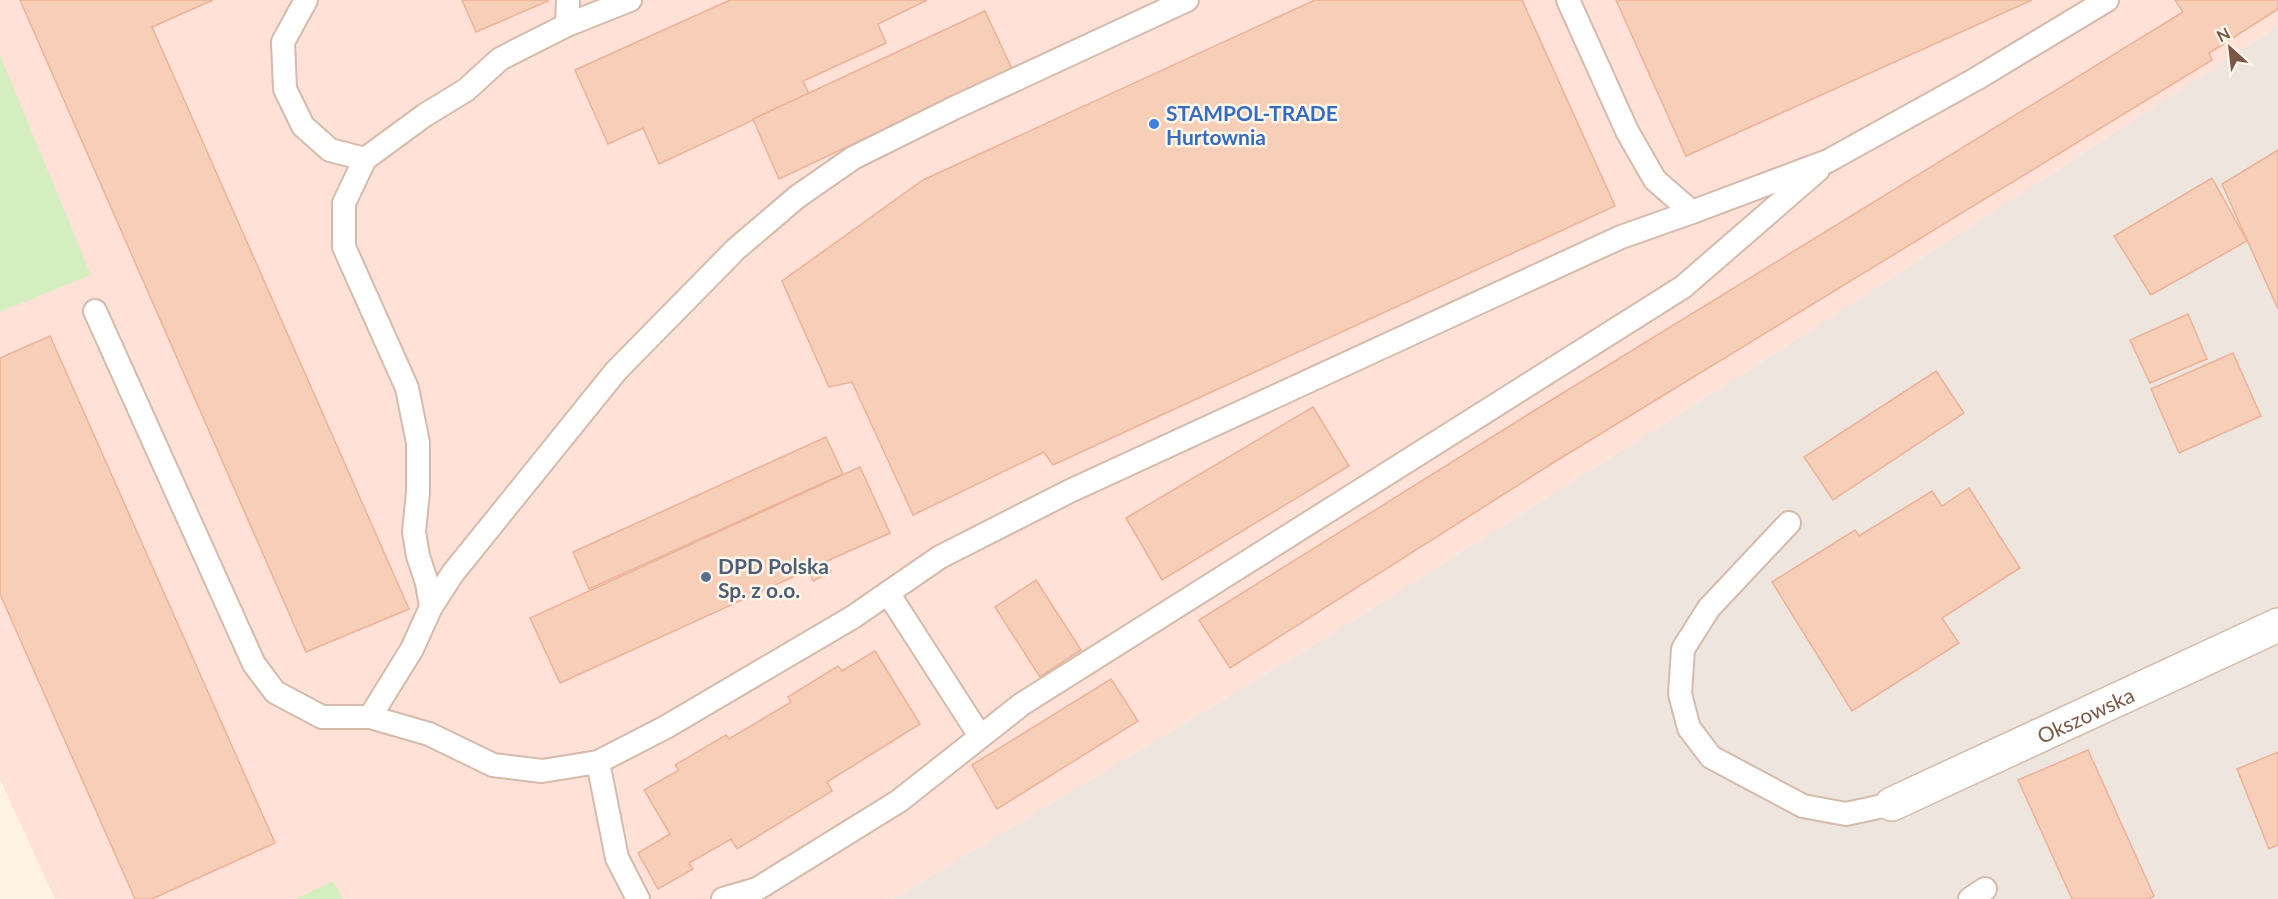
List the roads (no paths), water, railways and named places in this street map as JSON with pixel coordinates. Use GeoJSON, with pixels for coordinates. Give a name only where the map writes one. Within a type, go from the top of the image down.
{"type":"FeatureCollection","features":[{"type":"Feature","properties":{"kind":"street","name":"Okszowska"},"geometry":{"type":"LineString","coordinates":[[1892,804],[2278,625]]}},
{"type":"Feature","properties":{"kind":"lane"},"geometry":{"type":"LineString","coordinates":[[306,0],[283,42],[285,89],[303,126],[330,150],[365,159]]}},
{"type":"Feature","properties":{"kind":"lane"},"geometry":{"type":"LineString","coordinates":[[567,25],[568,0]]}},
{"type":"Feature","properties":{"kind":"lane"},"geometry":{"type":"LineString","coordinates":[[431,607],[428,583],[418,556],[414,532],[418,492],[418,443],[407,388],[344,247],[344,203],[365,159],[425,115],[466,90],[500,59],[567,25],[630,0]]}},
{"type":"Feature","properties":{"kind":"lane"},"geometry":{"type":"LineString","coordinates":[[370,717],[412,649],[431,607],[453,573],[616,371],[736,249],[797,197],[853,158],[954,108],[1187,0]]}},
{"type":"Feature","properties":{"kind":"lane"},"geometry":{"type":"LineString","coordinates":[[1568,0],[1627,131],[1655,180],[1692,212]]}},
{"type":"Feature","properties":{"kind":"lane"},"geometry":{"type":"LineString","coordinates":[[95,311],[254,664],[275,692],[322,717],[370,717],[429,734],[493,765],[542,771],[598,762],[666,727],[853,617],[940,557],[1070,490],[1621,237],[1828,161],[1976,79],[2108,0]]}},
{"type":"Feature","properties":{"kind":"lane"},"geometry":{"type":"LineString","coordinates":[[723,899],[757,889],[899,801],[1022,704],[1683,287],[1828,161]]}},
{"type":"Feature","properties":{"kind":"lane"},"geometry":{"type":"LineString","coordinates":[[1789,523],[1709,608],[1683,649],[1680,694],[1689,728],[1711,757],[1803,806],[1846,814],[1892,804]]}},
{"type":"Feature","properties":{"kind":"lane"},"geometry":{"type":"LineString","coordinates":[[888,593],[980,736]]}},
{"type":"Feature","properties":{"kind":"lane"},"geometry":{"type":"LineString","coordinates":[[598,762],[617,858],[638,899]]}},
{"type":"Feature","properties":{"kind":"place","name":"STAMPOL-TRADE Hurtownia"},"geometry":{"type":"Point","coordinates":[1154,124]}},
{"type":"Feature","properties":{"kind":"place","name":"DPD Polska Sp. z o.o."},"geometry":{"type":"Point","coordinates":[706,577]}}]}
